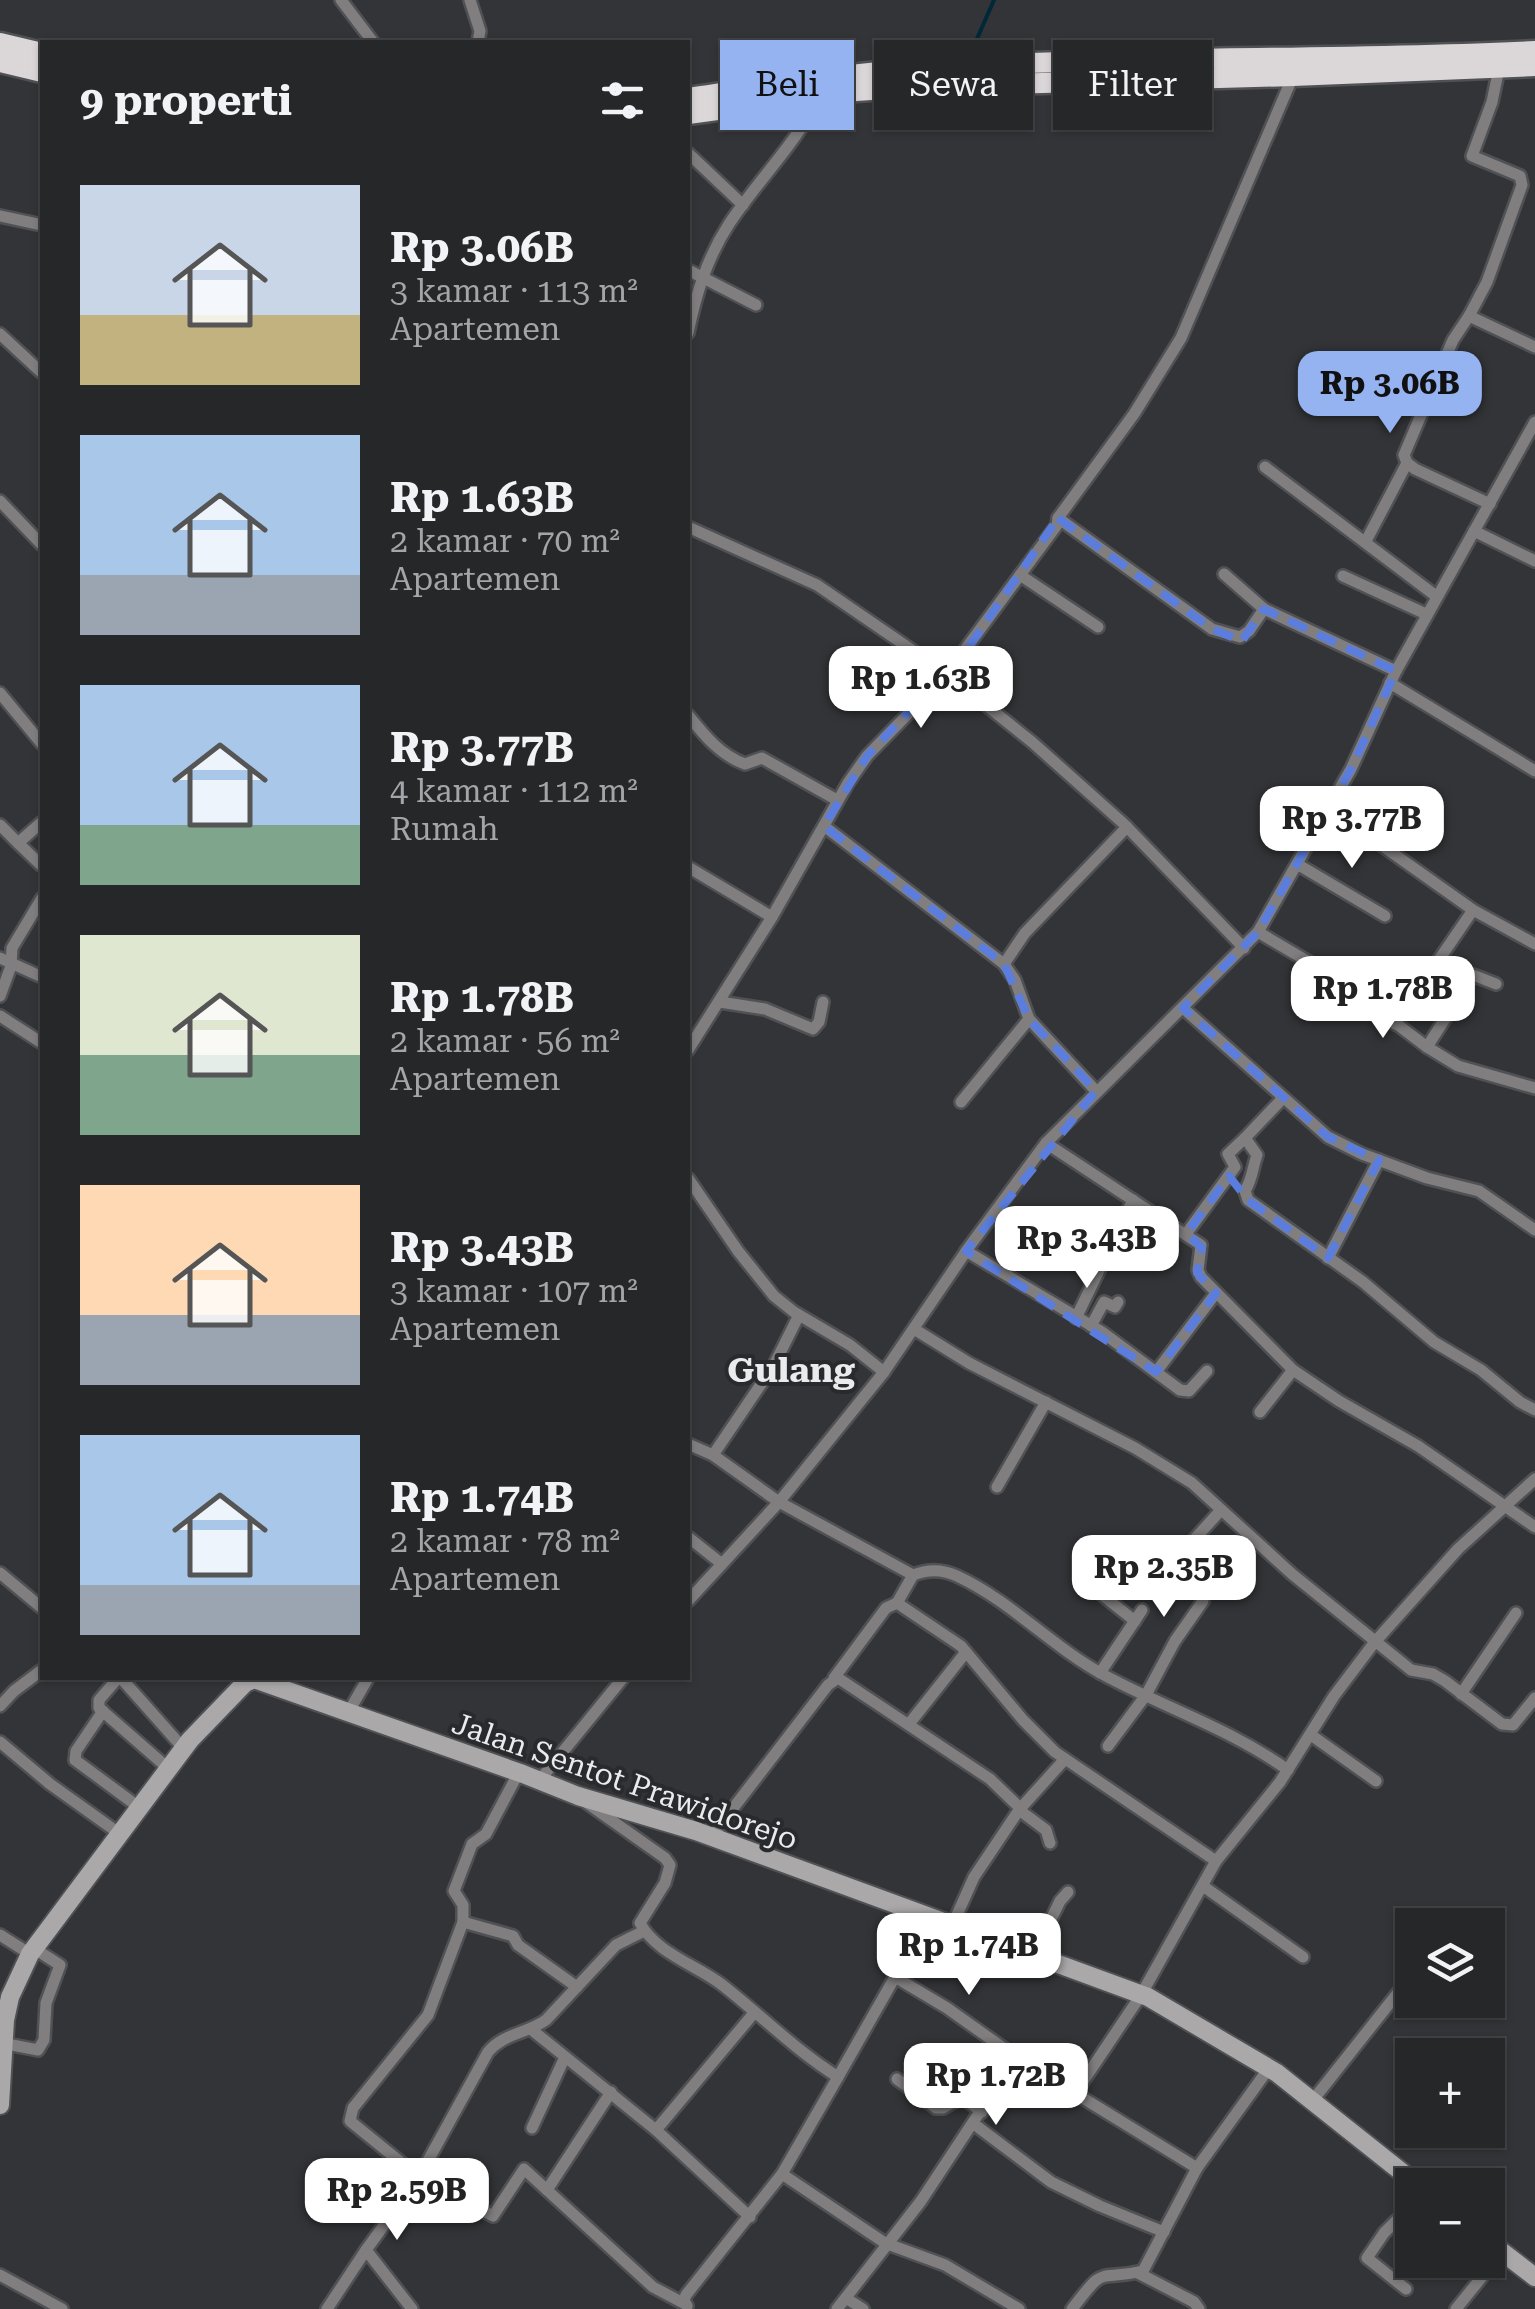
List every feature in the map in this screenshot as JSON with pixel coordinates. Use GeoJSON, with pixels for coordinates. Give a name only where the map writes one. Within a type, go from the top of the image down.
{"type":"FeatureCollection","features":[{"type":"Feature","properties":{"kind":"highway"},"geometry":{"type":"LineString","coordinates":[[0,42],[33,60]]}},
{"type":"Feature","properties":{"kind":"highway"},"geometry":{"type":"LineString","coordinates":[[1033,73],[1535,51]]}},
{"type":"Feature","properties":{"kind":"highway"},"geometry":{"type":"LineString","coordinates":[[0,62],[33,60]]}},
{"type":"Feature","properties":{"kind":"highway"},"geometry":{"type":"LineString","coordinates":[[1033,74],[1293,76],[1535,66]]}},
{"type":"Feature","properties":{"kind":"highway"},"geometry":{"type":"LineString","coordinates":[[690,98],[874,74]]}},
{"type":"Feature","properties":{"kind":"highway"},"geometry":{"type":"LineString","coordinates":[[690,114],[720,110]]}},
{"type":"Feature","properties":{"kind":"main road","name":"Jalan Sentot Prawidorejo"},"geometry":{"type":"LineString","coordinates":[[0,2104],[10,1997],[36,1952],[184,1749],[250,1680]]}},
{"type":"Feature","properties":{"kind":"main road","name":"Jalan Sentot Prawidorejo"},"geometry":{"type":"LineString","coordinates":[[259,1680],[578,1796],[712,1836],[1141,1995],[1269,2068],[1397,2168]]}},
{"type":"Feature","properties":{"kind":"main road"},"geometry":{"type":"LineString","coordinates":[[1505,2254],[1535,2277]]}},
{"type":"Feature","properties":{"kind":"street"},"geometry":{"type":"LineString","coordinates":[[341,0],[371,40]]}},
{"type":"Feature","properties":{"kind":"street"},"geometry":{"type":"LineString","coordinates":[[470,0],[480,31],[478,40]]}},
{"type":"Feature","properties":{"kind":"street"},"geometry":{"type":"LineString","coordinates":[[1490,504],[1407,463],[1404,454],[1453,340],[1487,282],[1522,186],[1520,176],[1472,156],[1492,102],[1499,68]]}},
{"type":"Feature","properties":{"kind":"street"},"geometry":{"type":"LineString","coordinates":[[690,1047],[772,918],[837,800],[868,756],[947,674],[1057,525],[1058,518],[1134,414],[1182,338],[1293,76]]}},
{"type":"Feature","properties":{"kind":"street"},"geometry":{"type":"LineString","coordinates":[[690,325],[702,277],[717,245],[801,130]]}},
{"type":"Feature","properties":{"kind":"street"},"geometry":{"type":"LineString","coordinates":[[690,155],[743,205]]}},
{"type":"Feature","properties":{"kind":"street"},"geometry":{"type":"LineString","coordinates":[[0,216],[40,225]]}},
{"type":"Feature","properties":{"kind":"street"},"geometry":{"type":"LineString","coordinates":[[690,271],[756,306]]}},
{"type":"Feature","properties":{"kind":"street"},"geometry":{"type":"LineString","coordinates":[[1469,316],[1535,347]]}},
{"type":"Feature","properties":{"kind":"street"},"geometry":{"type":"LineString","coordinates":[[0,334],[40,371]]}},
{"type":"Feature","properties":{"kind":"street"},"geometry":{"type":"LineString","coordinates":[[690,1599],[779,1502],[884,1372],[1046,1143],[1258,932],[1329,808],[1426,614],[1535,422]]}},
{"type":"Feature","properties":{"kind":"street"},"geometry":{"type":"LineString","coordinates":[[1366,541],[1407,463]]}},
{"type":"Feature","properties":{"kind":"street"},"geometry":{"type":"LineString","coordinates":[[1265,467],[1436,596]]}},
{"type":"Feature","properties":{"kind":"street"},"geometry":{"type":"LineString","coordinates":[[0,501],[40,543]]}},
{"type":"Feature","properties":{"kind":"street"},"geometry":{"type":"LineString","coordinates":[[1058,518],[1212,629],[1240,637],[1250,631],[1264,609]]}},
{"type":"Feature","properties":{"kind":"street"},"geometry":{"type":"LineString","coordinates":[[690,527],[817,585],[947,674],[1032,742],[1127,827],[1244,948]]}},
{"type":"Feature","properties":{"kind":"street"},"geometry":{"type":"LineString","coordinates":[[1474,531],[1535,560]]}},
{"type":"Feature","properties":{"kind":"street"},"geometry":{"type":"LineString","coordinates":[[1020,574],[1098,628]]}},
{"type":"Feature","properties":{"kind":"street"},"geometry":{"type":"LineString","coordinates":[[1224,574],[1264,609],[1393,677],[1535,771]]}},
{"type":"Feature","properties":{"kind":"street"},"geometry":{"type":"LineString","coordinates":[[1342,576],[1426,614]]}},
{"type":"Feature","properties":{"kind":"street"},"geometry":{"type":"LineString","coordinates":[[0,693],[40,742]]}},
{"type":"Feature","properties":{"kind":"street"},"geometry":{"type":"LineString","coordinates":[[690,718],[708,740],[733,760],[744,764],[762,758],[837,800]]}},
{"type":"Feature","properties":{"kind":"street"},"geometry":{"type":"LineString","coordinates":[[1329,808],[1473,910],[1535,944]]}},
{"type":"Feature","properties":{"kind":"street"},"geometry":{"type":"LineString","coordinates":[[18,843],[40,824]]}},
{"type":"Feature","properties":{"kind":"street"},"geometry":{"type":"LineString","coordinates":[[0,825],[40,864]]}},
{"type":"Feature","properties":{"kind":"street"},"geometry":{"type":"LineString","coordinates":[[824,826],[1004,964],[1015,980],[1029,1019],[1096,1091]]}},
{"type":"Feature","properties":{"kind":"street"},"geometry":{"type":"LineString","coordinates":[[1004,964],[1025,933],[1127,827]]}},
{"type":"Feature","properties":{"kind":"street"},"geometry":{"type":"LineString","coordinates":[[1298,864],[1385,916]]}},
{"type":"Feature","properties":{"kind":"street"},"geometry":{"type":"LineString","coordinates":[[690,868],[772,918]]}},
{"type":"Feature","properties":{"kind":"street"},"geometry":{"type":"LineString","coordinates":[[0,996],[6,986],[6,960],[40,901]]}},
{"type":"Feature","properties":{"kind":"street"},"geometry":{"type":"LineString","coordinates":[[1395,1024],[1473,910]]}},
{"type":"Feature","properties":{"kind":"street"},"geometry":{"type":"LineString","coordinates":[[1258,932],[1336,978],[1458,1066],[1535,1088]]}},
{"type":"Feature","properties":{"kind":"street"},"geometry":{"type":"LineString","coordinates":[[6,960],[40,976]]}},
{"type":"Feature","properties":{"kind":"street"},"geometry":{"type":"LineString","coordinates":[[1427,1047],[1473,975],[1496,984]]}},
{"type":"Feature","properties":{"kind":"street"},"geometry":{"type":"LineString","coordinates":[[720,1002],[765,1008],[813,1029],[819,1022],[823,1002]]}},
{"type":"Feature","properties":{"kind":"street"},"geometry":{"type":"LineString","coordinates":[[1182,1008],[1328,1137],[1426,1178],[1479,1192],[1535,1230]]}},
{"type":"Feature","properties":{"kind":"street"},"geometry":{"type":"LineString","coordinates":[[0,1016],[40,1042]]}},
{"type":"Feature","properties":{"kind":"street"},"geometry":{"type":"LineString","coordinates":[[961,1102],[1029,1019]]}},
{"type":"Feature","properties":{"kind":"street"},"geometry":{"type":"LineString","coordinates":[[1186,1234],[1236,1168],[1228,1154],[1283,1098]]}},
{"type":"Feature","properties":{"kind":"street"},"geometry":{"type":"LineString","coordinates":[[1244,1138],[1257,1155],[1252,1166],[1254,1176],[1244,1195],[1364,1282],[1434,1342],[1481,1370],[1535,1410]]}},
{"type":"Feature","properties":{"kind":"street"},"geometry":{"type":"LineString","coordinates":[[1046,1143],[1201,1244],[1198,1270],[1293,1370],[1418,1446],[1535,1526]]}},
{"type":"Feature","properties":{"kind":"street"},"geometry":{"type":"LineString","coordinates":[[1328,1258],[1379,1160]]}},
{"type":"Feature","properties":{"kind":"street"},"geometry":{"type":"LineString","coordinates":[[690,1188],[774,1296],[884,1372]]}},
{"type":"Feature","properties":{"kind":"street"},"geometry":{"type":"LineString","coordinates":[[1076,1318],[1133,1200]]}},
{"type":"Feature","properties":{"kind":"street"},"geometry":{"type":"LineString","coordinates":[[966,1251],[1091,1326],[1186,1392],[1207,1371]]}},
{"type":"Feature","properties":{"kind":"street"},"geometry":{"type":"LineString","coordinates":[[1156,1372],[1216,1293]]}},
{"type":"Feature","properties":{"kind":"street"},"geometry":{"type":"LineString","coordinates":[[1091,1326],[1104,1302],[1116,1307],[1118,1302]]}},
{"type":"Feature","properties":{"kind":"street"},"geometry":{"type":"LineString","coordinates":[[713,1455],[774,1365],[799,1315]]}},
{"type":"Feature","properties":{"kind":"street"},"geometry":{"type":"LineString","coordinates":[[914,1328],[969,1363],[1135,1448],[1192,1484],[1410,1670],[1432,1674],[1502,1724],[1513,1725],[1535,1698]]}},
{"type":"Feature","properties":{"kind":"street"},"geometry":{"type":"LineString","coordinates":[[1260,1412],[1293,1370]]}},
{"type":"Feature","properties":{"kind":"street"},"geometry":{"type":"LineString","coordinates":[[998,1487],[1046,1402]]}},
{"type":"Feature","properties":{"kind":"street"},"geometry":{"type":"LineString","coordinates":[[690,1445],[713,1455],[779,1502],[913,1575],[936,1570],[992,1594],[1100,1673],[1244,1742],[1288,1770]]}},
{"type":"Feature","properties":{"kind":"street"},"geometry":{"type":"LineString","coordinates":[[1076,2092],[1141,1995],[1216,1861],[1288,1770],[1334,1696],[1374,1643],[1458,1549],[1535,1479]]}},
{"type":"Feature","properties":{"kind":"street"},"geometry":{"type":"LineString","coordinates":[[1181,1554],[1221,1510]]}},
{"type":"Feature","properties":{"kind":"street"},"geometry":{"type":"LineString","coordinates":[[690,1538],[722,1564]]}},
{"type":"Feature","properties":{"kind":"street"},"geometry":{"type":"LineString","coordinates":[[1108,1746],[1146,1694],[1203,1601],[1203,1583],[1192,1572],[1195,1566]]}},
{"type":"Feature","properties":{"kind":"street"},"geometry":{"type":"LineString","coordinates":[[0,1572],[40,1606]]}},
{"type":"Feature","properties":{"kind":"street"},"geometry":{"type":"LineString","coordinates":[[712,1836],[886,1608],[897,1603],[913,1575]]}},
{"type":"Feature","properties":{"kind":"street"},"geometry":{"type":"LineString","coordinates":[[1082,1579],[1138,1616],[1100,1673]]}},
{"type":"Feature","properties":{"kind":"street"},"geometry":{"type":"LineString","coordinates":[[897,1603],[966,1652],[1022,1720],[1065,1759],[1216,1861]]}},
{"type":"Feature","properties":{"kind":"street"},"geometry":{"type":"LineString","coordinates":[[1461,1694],[1516,1613]]}},
{"type":"Feature","properties":{"kind":"street"},"geometry":{"type":"LineString","coordinates":[[908,1724],[966,1652]]}},
{"type":"Feature","properties":{"kind":"street"},"geometry":{"type":"LineString","coordinates":[[0,1706],[40,1672]]}},
{"type":"Feature","properties":{"kind":"street"},"geometry":{"type":"LineString","coordinates":[[834,1678],[844,1680],[990,1779],[1013,1799],[1019,1810],[1046,1830],[1050,1843]]}},
{"type":"Feature","properties":{"kind":"street"},"geometry":{"type":"LineString","coordinates":[[118,1680],[100,1700],[103,1712],[169,1769]]}},
{"type":"Feature","properties":{"kind":"street"},"geometry":{"type":"LineString","coordinates":[[122,1680],[184,1749]]}},
{"type":"Feature","properties":{"kind":"street"},"geometry":{"type":"LineString","coordinates":[[348,1712],[367,1680]]}},
{"type":"Feature","properties":{"kind":"street"},"geometry":{"type":"LineString","coordinates":[[540,1781],[621,1680]]}},
{"type":"Feature","properties":{"kind":"street"},"geometry":{"type":"LineString","coordinates":[[103,1712],[74,1760],[140,1808]]}},
{"type":"Feature","properties":{"kind":"street"},"geometry":{"type":"LineString","coordinates":[[1311,1735],[1376,1780]]}},
{"type":"Feature","properties":{"kind":"street"},"geometry":{"type":"LineString","coordinates":[[0,1742],[120,1834]]}},
{"type":"Feature","properties":{"kind":"street"},"geometry":{"type":"LineString","coordinates":[[688,2306],[686,2294],[782,2174],[895,1977],[943,1923],[1019,1810],[1065,1759]]}},
{"type":"Feature","properties":{"kind":"street"},"geometry":{"type":"LineString","coordinates":[[519,1772],[486,1834],[472,1844],[454,1891],[463,1906],[464,1922],[428,2015],[350,2114],[352,2126],[419,2177],[495,2216],[524,2169],[652,2287],[688,2306]]}},
{"type":"Feature","properties":{"kind":"street"},"geometry":{"type":"LineString","coordinates":[[578,1796],[670,1865],[665,1883],[640,1923],[644,1931],[678,1958],[720,1983],[808,2059],[838,2077]]}},
{"type":"Feature","properties":{"kind":"street"},"geometry":{"type":"LineString","coordinates":[[1202,1886],[1303,1957]]}},
{"type":"Feature","properties":{"kind":"street"},"geometry":{"type":"LineString","coordinates":[[1034,1954],[1068,1892]]}},
{"type":"Feature","properties":{"kind":"street"},"geometry":{"type":"LineString","coordinates":[[464,1922],[513,1936],[518,1944],[577,1987]]}},
{"type":"Feature","properties":{"kind":"street"},"geometry":{"type":"LineString","coordinates":[[326,2309],[419,2177],[497,2041],[532,2030],[546,2020],[616,1945],[644,1931]]}},
{"type":"Feature","properties":{"kind":"street"},"geometry":{"type":"LineString","coordinates":[[0,1935],[60,1965],[46,2003],[44,2040],[38,2050],[5,2044]]}},
{"type":"Feature","properties":{"kind":"street"},"geometry":{"type":"LineString","coordinates":[[895,1977],[1197,2168]]}},
{"type":"Feature","properties":{"kind":"street"},"geometry":{"type":"LineString","coordinates":[[1312,2100],[1395,1996]]}},
{"type":"Feature","properties":{"kind":"street"},"geometry":{"type":"LineString","coordinates":[[656,2130],[754,2013]]}},
{"type":"Feature","properties":{"kind":"street"},"geometry":{"type":"LineString","coordinates":[[532,2030],[656,2130],[750,2217]]}},
{"type":"Feature","properties":{"kind":"street"},"geometry":{"type":"LineString","coordinates":[[532,2128],[565,2057]]}},
{"type":"Feature","properties":{"kind":"street"},"geometry":{"type":"LineString","coordinates":[[837,2309],[920,2201],[1016,2057]]}},
{"type":"Feature","properties":{"kind":"street"},"geometry":{"type":"LineString","coordinates":[[1072,2309],[1096,2278],[1138,2272],[1147,2266],[1197,2168],[1269,2068]]}},
{"type":"Feature","properties":{"kind":"street"},"geometry":{"type":"LineString","coordinates":[[897,2079],[936,2108],[962,2097],[982,2112]]}},
{"type":"Feature","properties":{"kind":"street"},"geometry":{"type":"LineString","coordinates":[[547,2190],[611,2092]]}},
{"type":"Feature","properties":{"kind":"street"},"geometry":{"type":"LineString","coordinates":[[974,2124],[1051,2182],[1164,2232]]}},
{"type":"Feature","properties":{"kind":"street"},"geometry":{"type":"LineString","coordinates":[[782,2174],[886,2243],[944,2265],[1020,2309]]}},
{"type":"Feature","properties":{"kind":"street"},"geometry":{"type":"LineString","coordinates":[[1395,2222],[1367,2258],[1406,2289]]}},
{"type":"Feature","properties":{"kind":"street"},"geometry":{"type":"LineString","coordinates":[[366,2250],[412,2309]]}},
{"type":"Feature","properties":{"kind":"street"},"geometry":{"type":"LineString","coordinates":[[1138,2272],[1194,2302],[1199,2309]]}},
{"type":"Feature","properties":{"kind":"street"},"geometry":{"type":"LineString","coordinates":[[0,2275],[62,2309]]}},
{"type":"Feature","properties":{"kind":"street"},"geometry":{"type":"LineString","coordinates":[[1456,2309],[1475,2278]]}},
{"type":"Feature","properties":{"kind":"street"},"geometry":{"type":"LineString","coordinates":[[846,2298],[863,2309]]}},
{"type":"Feature","properties":{"kind":"highlighted area"},"geometry":{"type":"Polygon","coordinates":[[[1058,518],[1212,629],[1242,641],[1264,609],[1396,671],[1351,769],[1258,932],[1183,1008],[1328,1137],[1379,1160],[1328,1258],[1248,1200],[1229,1176],[1187,1233],[1202,1248],[1197,1273],[1216,1293],[1156,1372],[966,1251],[1096,1091],[1029,1019],[1004,964],[824,826],[867,756],[968,648],[1058,518]]]}},
{"type":"Feature","properties":{"kind":"waterway"},"geometry":{"type":"LineString","coordinates":[[976,40],[994,0]]}},
{"type":"Feature","properties":{"kind":"district","name":"Gulang"},"geometry":{"type":"Point","coordinates":[791,1370]}}]}
